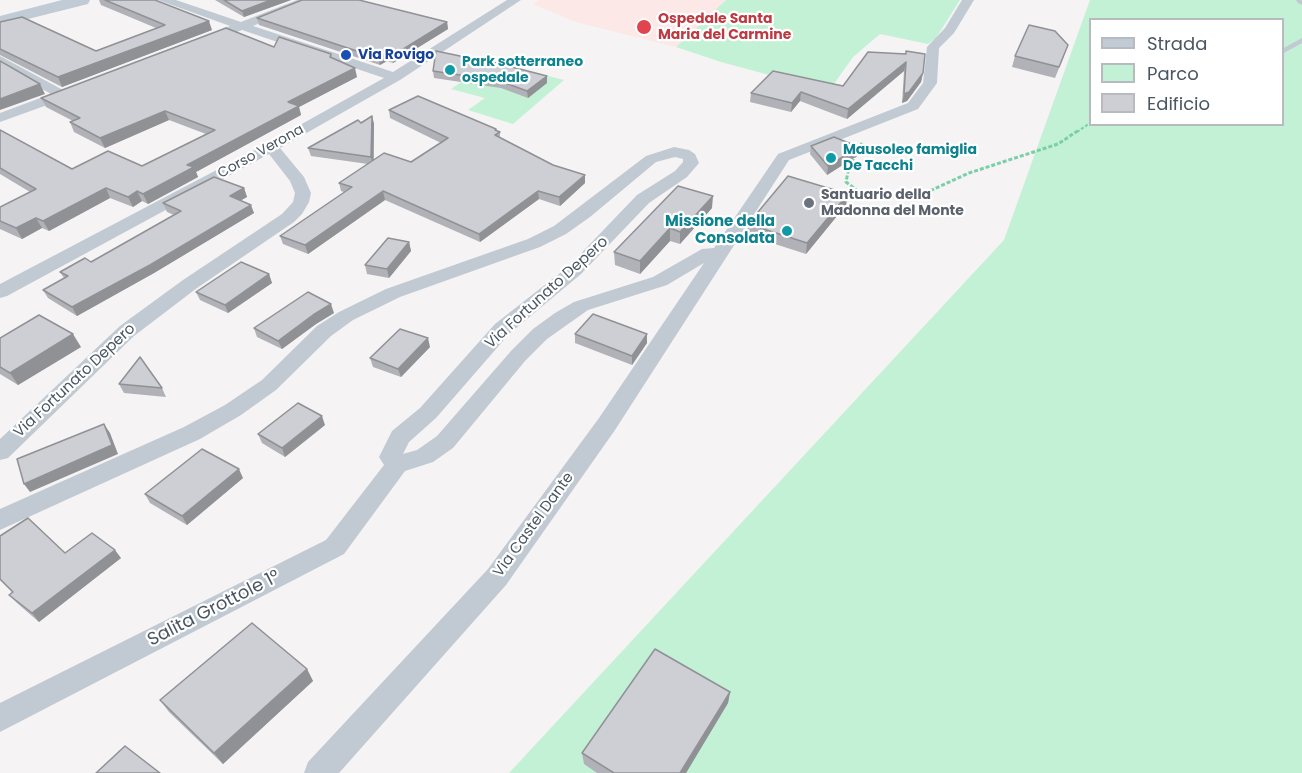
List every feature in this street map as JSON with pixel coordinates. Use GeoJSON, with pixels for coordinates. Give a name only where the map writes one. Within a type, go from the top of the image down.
{"type":"FeatureCollection","features":[{"type":"Feature","properties":{"kind":"main road"},"geometry":{"type":"LineString","coordinates":[[0,21],[82,0]]}},
{"type":"Feature","properties":{"kind":"street"},"geometry":{"type":"LineString","coordinates":[[164,0],[395,77]]}},
{"type":"Feature","properties":{"kind":"street"},"geometry":{"type":"LineString","coordinates":[[192,45],[309,0]]}},
{"type":"Feature","properties":{"kind":"street","name":"Corso Verona"},"geometry":{"type":"LineString","coordinates":[[0,292],[271,147],[395,77],[516,0]]}},
{"type":"Feature","properties":{"kind":"street","name":"Via Castel Dante"},"geometry":{"type":"LineString","coordinates":[[320,773],[497,577],[607,424],[783,157],[913,106],[930,83],[933,47],[950,30],[968,0]]}},
{"type":"Feature","properties":{"kind":"street"},"geometry":{"type":"LineString","coordinates":[[2,63],[62,95]]}},
{"type":"Feature","properties":{"kind":"street"},"geometry":{"type":"LineString","coordinates":[[0,118],[88,85]]}},
{"type":"Feature","properties":{"kind":"street","name":"Via Fortunato Depero"},"geometry":{"type":"LineString","coordinates":[[0,452],[127,331],[190,284],[281,223],[296,210],[303,193],[298,180],[271,147]]}},
{"type":"Feature","properties":{"kind":"street","name":"Via Fortunato Depero"},"geometry":{"type":"LineString","coordinates":[[0,520],[182,437],[233,410],[269,385],[304,349],[346,316],[393,292],[534,243],[584,213],[651,159],[674,152],[684,153],[690,157],[691,163],[681,174],[643,199],[575,270],[502,329],[429,413],[400,436],[390,457],[398,464],[410,462],[425,456],[445,441],[518,356],[540,334],[562,317],[581,306],[660,281],[708,253],[719,254]]}},
{"type":"Feature","properties":{"kind":"street","name":"Salita Grottole 1°"},"geometry":{"type":"LineString","coordinates":[[0,718],[335,547],[398,464]]}},
{"type":"Feature","properties":{"kind":"lane"},"geometry":{"type":"LineString","coordinates":[[1284,51],[1302,40]]}},
{"type":"Feature","properties":{"kind":"path"},"geometry":{"type":"LineString","coordinates":[[863,141],[849,167],[846,182],[858,191],[881,198],[921,195],[969,173],[1058,144],[1089,124]]}},
{"type":"Feature","properties":{"kind":"shaded area","name":"Ospedale Santa Maria del Carmine"},"geometry":{"type":"Polygon","coordinates":[[[539,0],[726,0],[676,47],[576,22],[533,4],[539,0]]]}},
{"type":"Feature","properties":{"kind":"green space"},"geometry":{"type":"Polygon","coordinates":[[[726,0],[960,0],[936,38],[928,44],[880,34],[853,57],[829,91],[721,62],[676,47],[726,0]]]}},
{"type":"Feature","properties":{"kind":"green space"},"geometry":{"type":"Polygon","coordinates":[[[1090,0],[1302,0],[1302,773],[509,773],[1004,240],[1090,0]]]}},
{"type":"Feature","properties":{"kind":"green space"},"geometry":{"type":"Polygon","coordinates":[[[488,64],[545,78],[548,76],[564,80],[513,124],[468,110],[485,98],[451,89],[488,64]]]}},
{"type":"Feature","properties":{"kind":"building"},"geometry":{"type":"Polygon","coordinates":[[[105,0],[155,0],[209,21],[58,77],[0,49],[0,22],[22,17],[96,51],[165,25],[105,0]]]}},
{"type":"Feature","properties":{"kind":"building"},"geometry":{"type":"Polygon","coordinates":[[[224,0],[271,0],[242,11],[224,0]]]}},
{"type":"Feature","properties":{"kind":"building"},"geometry":{"type":"Polygon","coordinates":[[[302,0],[359,0],[447,22],[392,56],[386,54],[378,58],[257,18],[302,0]]]}},
{"type":"Feature","properties":{"kind":"building"},"geometry":{"type":"Polygon","coordinates":[[[1029,25],[1055,31],[1068,45],[1059,67],[1015,56],[1029,25]]]}},
{"type":"Feature","properties":{"kind":"building"},"geometry":{"type":"Polygon","coordinates":[[[226,28],[274,47],[279,37],[331,54],[330,57],[355,68],[288,102],[299,106],[187,165],[194,167],[143,194],[137,191],[128,197],[106,188],[43,221],[36,218],[16,228],[0,221],[0,207],[36,189],[0,168],[0,130],[72,169],[108,151],[142,166],[215,130],[165,111],[100,138],[70,122],[80,118],[41,98],[226,28]]]}},
{"type":"Feature","properties":{"kind":"building"},"geometry":{"type":"Polygon","coordinates":[[[436,51],[460,56],[475,65],[477,58],[547,76],[527,91],[500,81],[433,71],[436,51]]]}},
{"type":"Feature","properties":{"kind":"building"},"geometry":{"type":"Polygon","coordinates":[[[906,51],[925,54],[923,73],[909,92],[904,94],[906,62],[848,109],[801,92],[792,103],[751,93],[773,71],[843,86],[868,52],[906,54],[906,51]]]}},
{"type":"Feature","properties":{"kind":"building"},"geometry":{"type":"Polygon","coordinates":[[[0,61],[40,84],[0,99],[0,61]]]}},
{"type":"Feature","properties":{"kind":"building"},"geometry":{"type":"Polygon","coordinates":[[[418,96],[496,129],[500,132],[495,135],[553,165],[585,175],[559,197],[538,191],[479,234],[383,191],[305,245],[280,236],[352,187],[339,183],[384,153],[411,162],[448,138],[389,110],[418,96]]]}},
{"type":"Feature","properties":{"kind":"building"},"geometry":{"type":"Polygon","coordinates":[[[372,116],[371,157],[308,148],[358,120],[361,123],[372,116]]]}},
{"type":"Feature","properties":{"kind":"building"},"geometry":{"type":"Polygon","coordinates":[[[834,137],[859,147],[828,166],[811,146],[834,137]]]}},
{"type":"Feature","properties":{"kind":"building"},"geometry":{"type":"Polygon","coordinates":[[[788,176],[848,194],[807,243],[748,224],[788,176]]]}},
{"type":"Feature","properties":{"kind":"building"},"geometry":{"type":"Polygon","coordinates":[[[214,177],[244,188],[230,196],[251,205],[150,265],[72,307],[43,290],[68,276],[60,272],[85,258],[91,262],[181,211],[163,203],[214,177]]]}},
{"type":"Feature","properties":{"kind":"building"},"geometry":{"type":"Polygon","coordinates":[[[678,186],[713,196],[680,232],[670,228],[640,261],[614,252],[678,186]]]}},
{"type":"Feature","properties":{"kind":"building"},"geometry":{"type":"Polygon","coordinates":[[[388,238],[409,242],[387,269],[365,265],[388,238]]]}},
{"type":"Feature","properties":{"kind":"building"},"geometry":{"type":"Polygon","coordinates":[[[241,262],[269,274],[225,305],[196,292],[241,262]]]}},
{"type":"Feature","properties":{"kind":"building"},"geometry":{"type":"Polygon","coordinates":[[[308,292],[331,304],[278,341],[254,328],[308,292]]]}},
{"type":"Feature","properties":{"kind":"building"},"geometry":{"type":"Polygon","coordinates":[[[593,314],[647,334],[632,356],[575,334],[593,314]]]}},
{"type":"Feature","properties":{"kind":"building"},"geometry":{"type":"Polygon","coordinates":[[[39,315],[73,334],[10,373],[0,367],[0,338],[39,315]]]}},
{"type":"Feature","properties":{"kind":"building"},"geometry":{"type":"Polygon","coordinates":[[[400,329],[428,338],[398,369],[370,358],[400,329]]]}},
{"type":"Feature","properties":{"kind":"building"},"geometry":{"type":"Polygon","coordinates":[[[140,357],[162,388],[119,384],[140,357]]]}},
{"type":"Feature","properties":{"kind":"building"},"geometry":{"type":"Polygon","coordinates":[[[298,403],[322,416],[282,448],[258,434],[298,403]]]}},
{"type":"Feature","properties":{"kind":"building"},"geometry":{"type":"Polygon","coordinates":[[[104,424],[112,445],[24,484],[17,459],[104,424]]]}},
{"type":"Feature","properties":{"kind":"building"},"geometry":{"type":"Polygon","coordinates":[[[202,449],[239,469],[182,516],[145,494],[202,449]]]}},
{"type":"Feature","properties":{"kind":"building"},"geometry":{"type":"Polygon","coordinates":[[[28,518],[65,553],[92,533],[115,550],[32,613],[9,595],[13,592],[0,579],[0,536],[28,518]]]}},
{"type":"Feature","properties":{"kind":"building"},"geometry":{"type":"Polygon","coordinates":[[[252,623],[307,669],[214,753],[160,700],[252,623]]]}},
{"type":"Feature","properties":{"kind":"building"},"geometry":{"type":"Polygon","coordinates":[[[655,649],[730,692],[680,773],[614,773],[582,753],[655,649]]]}},
{"type":"Feature","properties":{"kind":"building"},"geometry":{"type":"Polygon","coordinates":[[[125,746],[160,773],[96,773],[125,746]]]}},
{"type":"Feature","properties":{"kind":"place","name":"Ospedale Santa Maria del Carmine"},"geometry":{"type":"Point","coordinates":[644,27]}},
{"type":"Feature","properties":{"kind":"place","name":"Via Rovigo"},"geometry":{"type":"Point","coordinates":[346,55]}},
{"type":"Feature","properties":{"kind":"place","name":"Park sotterraneo ospedale"},"geometry":{"type":"Point","coordinates":[450,70]}},
{"type":"Feature","properties":{"kind":"place","name":"Mausoleo famiglia De Tacchi"},"geometry":{"type":"Point","coordinates":[831,158]}},
{"type":"Feature","properties":{"kind":"place","name":"Santuario della Madonna del Monte"},"geometry":{"type":"Point","coordinates":[809,203]}},
{"type":"Feature","properties":{"kind":"place","name":"Missione della Consolata"},"geometry":{"type":"Point","coordinates":[787,231]}}]}
